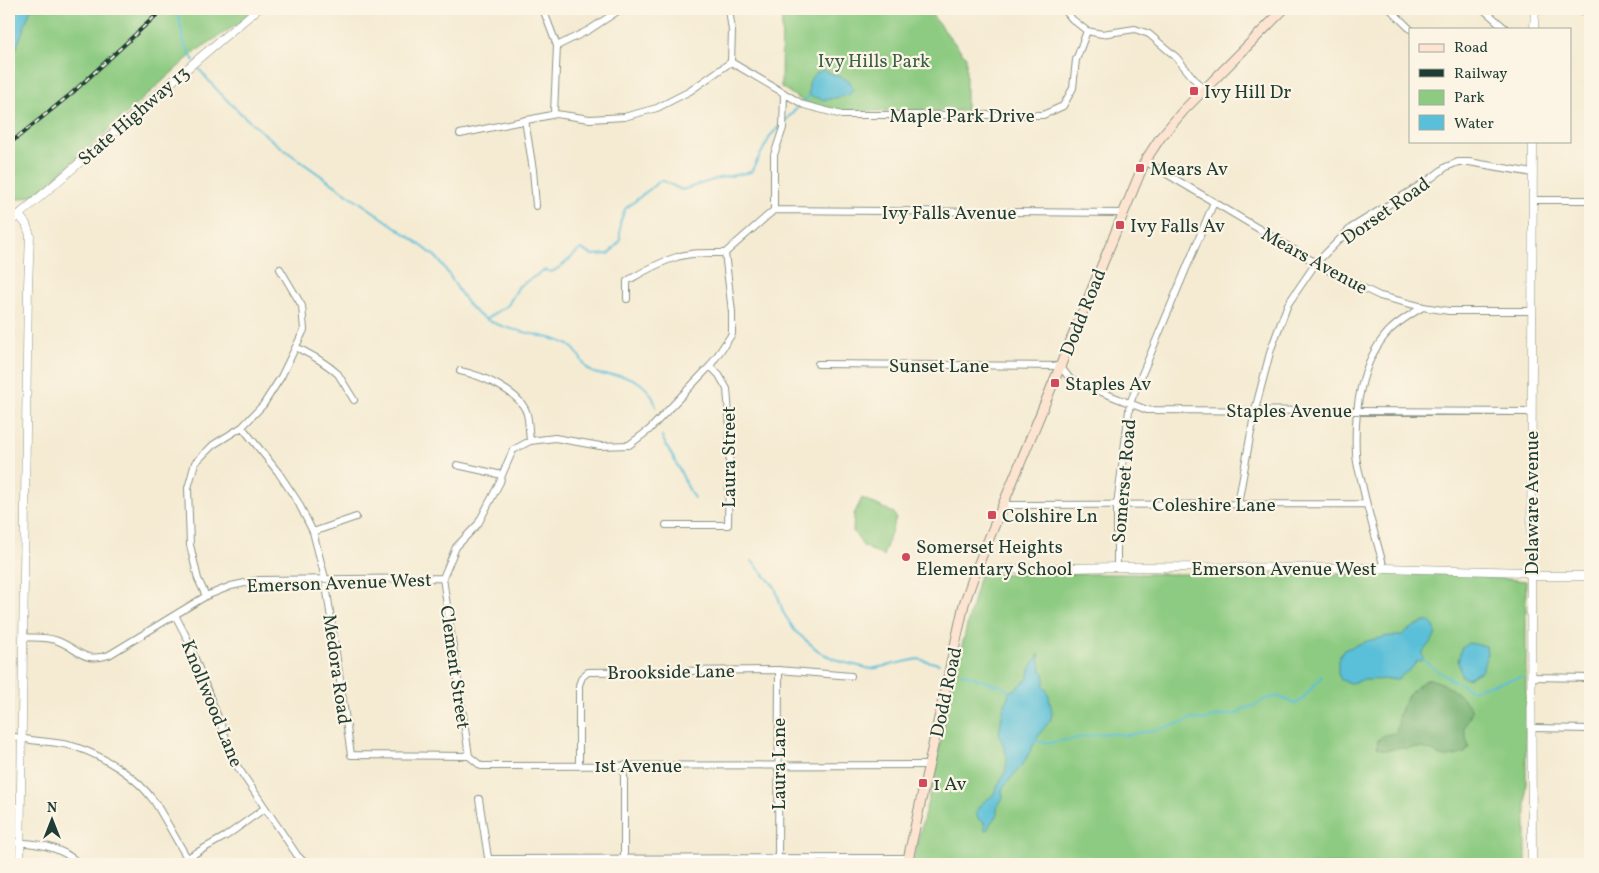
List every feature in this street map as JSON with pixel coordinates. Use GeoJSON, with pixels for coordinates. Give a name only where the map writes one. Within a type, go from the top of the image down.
{"type":"FeatureCollection","features":[{"type":"Feature","properties":{"kind":"main road","name":"Dodd Road"},"geometry":{"type":"LineString","coordinates":[[908,861],[964,604],[1002,505],[1145,161],[1160,138],[1184,110],[1284,9]]}},
{"type":"Feature","properties":{"kind":"street","name":"State Highway 13"},"geometry":{"type":"LineString","coordinates":[[9,224],[209,48],[258,9]]}},
{"type":"Feature","properties":{"kind":"street"},"geometry":{"type":"LineString","coordinates":[[543,9],[557,46],[554,113],[556,114]]}},
{"type":"Feature","properties":{"kind":"street"},"geometry":{"type":"LineString","coordinates":[[557,46],[589,30],[622,9]]}},
{"type":"Feature","properties":{"kind":"street"},"geometry":{"type":"LineString","coordinates":[[460,134],[556,114],[590,119],[624,117],[657,108],[690,90],[731,62],[732,31],[729,9]]}},
{"type":"Feature","properties":{"kind":"street"},"geometry":{"type":"LineString","coordinates":[[1064,9],[1072,19],[1087,30],[1102,34],[1135,30],[1150,34],[1176,57],[1204,91]]}},
{"type":"Feature","properties":{"kind":"street"},"geometry":{"type":"LineString","coordinates":[[1390,9],[1409,28]]}},
{"type":"Feature","properties":{"kind":"street"},"geometry":{"type":"LineString","coordinates":[[1483,9],[1505,28]]}},
{"type":"Feature","properties":{"kind":"street"},"geometry":{"type":"LineString","coordinates":[[1534,28],[1535,10],[1590,11]]}},
{"type":"Feature","properties":{"kind":"street","name":"Maple Park Drive"},"geometry":{"type":"LineString","coordinates":[[731,62],[804,105],[842,115],[1043,115],[1063,106],[1073,88],[1076,60],[1087,30]]}},
{"type":"Feature","properties":{"kind":"street"},"geometry":{"type":"LineString","coordinates":[[627,299],[627,281],[652,267],[679,256],[725,253],[774,210],[774,155],[783,128],[784,93]]}},
{"type":"Feature","properties":{"kind":"street"},"geometry":{"type":"LineString","coordinates":[[524,120],[533,170],[536,206]]}},
{"type":"Feature","properties":{"kind":"street","name":"Delaware Avenue"},"geometry":{"type":"LineString","coordinates":[[1532,864],[1533,142]]}},
{"type":"Feature","properties":{"kind":"street","name":"Mears Avenue"},"geometry":{"type":"LineString","coordinates":[[1145,161],[1338,276],[1380,296],[1423,307],[1449,311],[1532,310]]}},
{"type":"Feature","properties":{"kind":"street","name":"Dorset Road"},"geometry":{"type":"LineString","coordinates":[[1238,504],[1255,410],[1271,349],[1288,304],[1316,263],[1351,228],[1446,167],[1458,162],[1469,162],[1533,173]]}},
{"type":"Feature","properties":{"kind":"street"},"geometry":{"type":"LineString","coordinates":[[1533,200],[1590,200]]}},
{"type":"Feature","properties":{"kind":"street","name":"Somerset Road"},"geometry":{"type":"LineString","coordinates":[[1117,567],[1117,504],[1130,403],[1214,202]]}},
{"type":"Feature","properties":{"kind":"street","name":"Ivy Falls Avenue"},"geometry":{"type":"LineString","coordinates":[[774,210],[1123,213]]}},
{"type":"Feature","properties":{"kind":"street"},"geometry":{"type":"LineString","coordinates":[[19,215],[26,224],[30,235],[20,864]]}},
{"type":"Feature","properties":{"kind":"street"},"geometry":{"type":"LineString","coordinates":[[460,371],[475,374],[515,396],[527,413],[530,441],[555,438],[600,446],[628,445],[649,430],[710,366],[732,334],[732,312],[725,253]]}},
{"type":"Feature","properties":{"kind":"street"},"geometry":{"type":"LineString","coordinates":[[206,596],[198,578],[190,545],[188,488],[195,463],[213,445],[242,427],[263,405],[281,377],[304,330],[302,306],[280,269]]}},
{"type":"Feature","properties":{"kind":"street"},"geometry":{"type":"LineString","coordinates":[[1384,568],[1366,504],[1356,455],[1357,410],[1367,368],[1377,348],[1404,318],[1423,307]]}},
{"type":"Feature","properties":{"kind":"street"},"geometry":{"type":"LineString","coordinates":[[296,347],[327,364],[338,374],[354,400]]}},
{"type":"Feature","properties":{"kind":"street","name":"Sunset Lane"},"geometry":{"type":"LineString","coordinates":[[818,364],[1060,366]]}},
{"type":"Feature","properties":{"kind":"street","name":"Laura Street"},"geometry":{"type":"LineString","coordinates":[[666,525],[728,525],[730,427],[727,389],[719,375],[710,366]]}},
{"type":"Feature","properties":{"kind":"street","name":"Staples Avenue"},"geometry":{"type":"LineString","coordinates":[[1060,366],[1070,380],[1147,410],[1532,412]]}},
{"type":"Feature","properties":{"kind":"street","name":"Medora Road"},"geometry":{"type":"LineString","coordinates":[[242,427],[278,472],[298,502],[313,532],[325,578],[351,755]]}},
{"type":"Feature","properties":{"kind":"street","name":"Clement Street"},"geometry":{"type":"LineString","coordinates":[[470,756],[443,578],[456,547],[478,524],[514,450],[530,441]]}},
{"type":"Feature","properties":{"kind":"street"},"geometry":{"type":"LineString","coordinates":[[457,465],[502,475]]}},
{"type":"Feature","properties":{"kind":"street","name":"Coleshire Lane"},"geometry":{"type":"LineString","coordinates":[[1002,505],[1366,504]]}},
{"type":"Feature","properties":{"kind":"street"},"geometry":{"type":"LineString","coordinates":[[313,532],[356,517]]}},
{"type":"Feature","properties":{"kind":"street","name":"Emerson Avenue West"},"geometry":{"type":"LineString","coordinates":[[976,570],[1117,567],[1384,568],[1526,572],[1531,576],[1590,576]]}},
{"type":"Feature","properties":{"kind":"street","name":"Emerson Avenue West"},"geometry":{"type":"LineString","coordinates":[[175,615],[206,596],[231,586],[259,580],[443,578]]}},
{"type":"Feature","properties":{"kind":"street"},"geometry":{"type":"LineString","coordinates":[[23,637],[53,639],[83,656],[99,658],[109,655],[175,615]]}},
{"type":"Feature","properties":{"kind":"street","name":"Knollwood Lane"},"geometry":{"type":"LineString","coordinates":[[175,615],[187,638],[237,766],[306,864]]}},
{"type":"Feature","properties":{"kind":"street","name":"Brookside Lane"},"geometry":{"type":"LineString","coordinates":[[579,765],[579,685],[582,677],[588,672],[779,670],[851,676]]}},
{"type":"Feature","properties":{"kind":"street","name":"Laura Lane"},"geometry":{"type":"LineString","coordinates":[[778,859],[779,670]]}},
{"type":"Feature","properties":{"kind":"street"},"geometry":{"type":"LineString","coordinates":[[1531,677],[1590,678]]}},
{"type":"Feature","properties":{"kind":"street"},"geometry":{"type":"LineString","coordinates":[[1532,728],[1590,729]]}},
{"type":"Feature","properties":{"kind":"street"},"geometry":{"type":"LineString","coordinates":[[9,735],[22,740],[51,742],[75,747],[98,756],[119,769],[136,782],[153,801],[190,864]]}},
{"type":"Feature","properties":{"kind":"street","name":"1st Avenue"},"geometry":{"type":"LineString","coordinates":[[351,755],[470,756],[481,766],[929,765]]}},
{"type":"Feature","properties":{"kind":"street"},"geometry":{"type":"LineString","coordinates":[[624,765],[624,862]]}},
{"type":"Feature","properties":{"kind":"street"},"geometry":{"type":"LineString","coordinates":[[479,799],[488,862],[778,859],[908,861]]}},
{"type":"Feature","properties":{"kind":"street"},"geometry":{"type":"LineString","coordinates":[[187,858],[226,836],[266,808]]}},
{"type":"Feature","properties":{"kind":"street"},"geometry":{"type":"LineString","coordinates":[[9,842],[41,844],[57,849],[79,864]]}},
{"type":"Feature","properties":{"kind":"green space"},"geometry":{"type":"Polygon","coordinates":[[[9,9],[261,9],[196,51],[37,194],[9,202],[9,9]]]}},
{"type":"Feature","properties":{"kind":"green space","name":"Ivy Hills Park"},"geometry":{"type":"Polygon","coordinates":[[[782,9],[927,9],[966,57],[966,111],[833,111],[809,105],[781,87],[782,9]]]}},
{"type":"Feature","properties":{"kind":"green space"},"geometry":{"type":"Polygon","coordinates":[[[862,498],[894,513],[896,518],[883,556],[863,546],[853,531],[854,514],[862,498]]]}},
{"type":"Feature","properties":{"kind":"green space"},"geometry":{"type":"Polygon","coordinates":[[[980,574],[1463,574],[1526,581],[1526,864],[912,864],[930,793],[952,685],[980,574]]]}},
{"type":"Feature","properties":{"kind":"green space"},"geometry":{"type":"Polygon","coordinates":[[[1429,679],[1435,680],[1454,690],[1465,700],[1472,711],[1464,728],[1469,747],[1465,753],[1447,757],[1420,748],[1384,750],[1377,747],[1378,740],[1384,735],[1395,733],[1401,709],[1410,693],[1429,679]]]}},
{"type":"Feature","properties":{"kind":"water"},"geometry":{"type":"Polygon","coordinates":[[[9,9],[31,9],[15,52],[9,57],[9,9]]]}},
{"type":"Feature","properties":{"kind":"water"},"geometry":{"type":"Polygon","coordinates":[[[823,70],[850,81],[853,90],[849,95],[825,100],[809,96],[810,80],[815,74],[823,70]]]}},
{"type":"Feature","properties":{"kind":"water"},"geometry":{"type":"Polygon","coordinates":[[[1424,622],[1430,622],[1434,627],[1436,631],[1434,639],[1422,653],[1423,658],[1421,661],[1418,660],[1411,669],[1397,679],[1363,680],[1350,683],[1341,680],[1338,674],[1338,660],[1342,651],[1367,641],[1389,636],[1401,636],[1424,622]]]}},
{"type":"Feature","properties":{"kind":"water"},"geometry":{"type":"Polygon","coordinates":[[[1468,643],[1486,646],[1487,654],[1482,671],[1468,678],[1462,677],[1458,662],[1461,648],[1468,643]]]}},
{"type":"Feature","properties":{"kind":"water"},"geometry":{"type":"Polygon","coordinates":[[[1039,654],[1041,670],[1045,677],[1043,686],[1048,692],[1052,712],[1051,719],[1039,735],[1023,764],[1002,789],[1003,798],[997,807],[997,817],[991,822],[988,829],[985,830],[984,822],[978,819],[976,812],[980,805],[993,795],[1006,770],[1007,756],[999,734],[1008,692],[1016,689],[1028,678],[1031,667],[1039,654]]]}},
{"type":"Feature","properties":{"kind":"waterway"},"geometry":{"type":"LineString","coordinates":[[177,9],[184,43],[194,61]]}},
{"type":"Feature","properties":{"kind":"waterway"},"geometry":{"type":"LineString","coordinates":[[196,65],[221,94],[249,121],[310,168],[436,257],[467,303],[479,315],[501,326],[567,344],[576,351],[586,367],[592,372],[628,377],[639,383],[652,396],[656,407]]}},
{"type":"Feature","properties":{"kind":"waterway"},"geometry":{"type":"LineString","coordinates":[[803,102],[809,96]]}},
{"type":"Feature","properties":{"kind":"waterway"},"geometry":{"type":"LineString","coordinates":[[786,120],[800,105]]}},
{"type":"Feature","properties":{"kind":"waterway"},"geometry":{"type":"LineString","coordinates":[[486,319],[508,305],[519,286],[545,270],[551,272],[556,270],[581,249],[592,255],[609,254],[620,241],[620,223],[625,209],[661,180],[682,190],[719,178],[751,172],[771,135],[781,125]]}},
{"type":"Feature","properties":{"kind":"waterway"},"geometry":{"type":"LineString","coordinates":[[662,436],[694,498]]}},
{"type":"Feature","properties":{"kind":"waterway"},"geometry":{"type":"LineString","coordinates":[[752,561],[775,587],[783,612],[795,631],[821,653],[842,662],[871,669],[918,659],[939,664]]}},
{"type":"Feature","properties":{"kind":"waterway"},"geometry":{"type":"LineString","coordinates":[[1422,659],[1445,676],[1471,690],[1521,677]]}},
{"type":"Feature","properties":{"kind":"waterway"},"geometry":{"type":"LineString","coordinates":[[962,673],[995,685],[1002,685],[1010,693]]}},
{"type":"Feature","properties":{"kind":"waterway"},"geometry":{"type":"LineString","coordinates":[[1034,741],[1049,743],[1106,733],[1127,735],[1154,730],[1190,719],[1204,720],[1239,713],[1243,709],[1256,705],[1265,699],[1275,697],[1296,703],[1302,700],[1322,676]]}},
{"type":"Feature","properties":{"kind":"railway"},"geometry":{"type":"LineString","coordinates":[[9,144],[71,94],[163,9]]}},
{"type":"Feature","properties":{"kind":"place","name":"Ivy Hill Dr"},"geometry":{"type":"Point","coordinates":[1194,91]}},
{"type":"Feature","properties":{"kind":"place","name":"Mears Av"},"geometry":{"type":"Point","coordinates":[1140,168]}},
{"type":"Feature","properties":{"kind":"place","name":"Ivy Falls Av"},"geometry":{"type":"Point","coordinates":[1120,225]}},
{"type":"Feature","properties":{"kind":"place","name":"Staples Av"},"geometry":{"type":"Point","coordinates":[1055,383]}},
{"type":"Feature","properties":{"kind":"place","name":"Colshire Ln"},"geometry":{"type":"Point","coordinates":[992,515]}},
{"type":"Feature","properties":{"kind":"place","name":"Somerset Heights Elementary School"},"geometry":{"type":"Point","coordinates":[906,557]}},
{"type":"Feature","properties":{"kind":"place","name":"1 Av"},"geometry":{"type":"Point","coordinates":[923,783]}}]}
